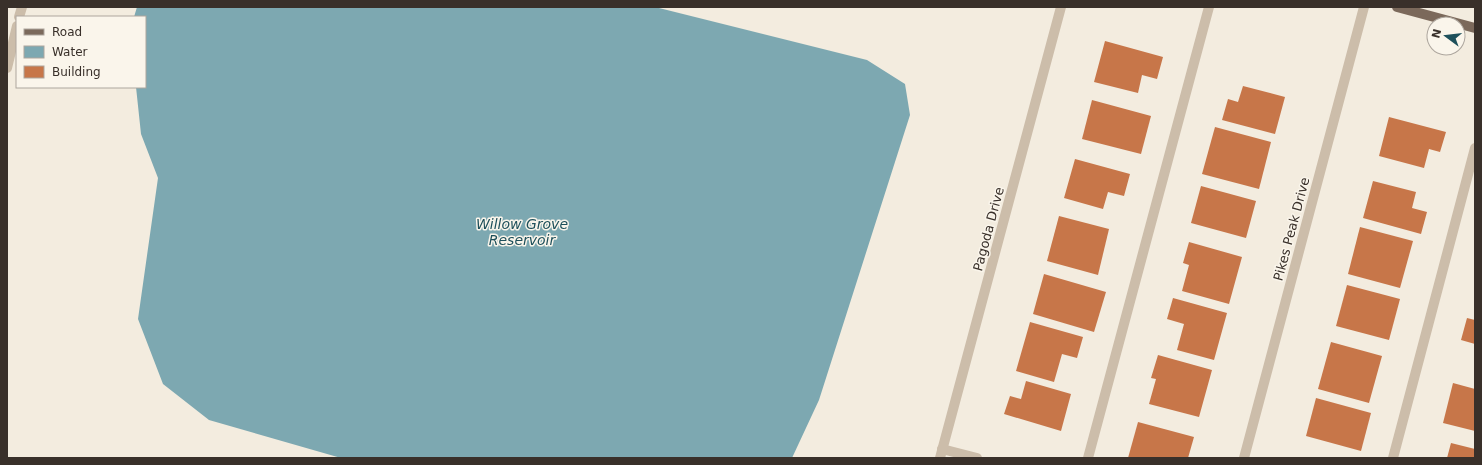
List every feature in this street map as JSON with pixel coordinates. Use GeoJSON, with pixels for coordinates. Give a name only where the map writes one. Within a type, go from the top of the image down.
{"type":"FeatureCollection","features":[{"type":"Feature","properties":{"kind":"main road"},"geometry":{"type":"LineString","coordinates":[[1397,7],[1475,28]]}},
{"type":"Feature","properties":{"kind":"street","name":"Pagoda Drive"},"geometry":{"type":"LineString","coordinates":[[941,453],[1061,7]]}},
{"type":"Feature","properties":{"kind":"street"},"geometry":{"type":"LineString","coordinates":[[1088,458],[1209,7]]}},
{"type":"Feature","properties":{"kind":"street","name":"Pikes Peak Drive"},"geometry":{"type":"LineString","coordinates":[[1244,458],[1364,7]]}},
{"type":"Feature","properties":{"kind":"street"},"geometry":{"type":"LineString","coordinates":[[7,68],[16,30]]}},
{"type":"Feature","properties":{"kind":"street"},"geometry":{"type":"LineString","coordinates":[[1394,458],[1475,148]]}},
{"type":"Feature","properties":{"kind":"street"},"geometry":{"type":"LineString","coordinates":[[941,453],[977,458]]}},
{"type":"Feature","properties":{"kind":"water","name":"Willow Grove Reservoir"},"geometry":{"type":"Polygon","coordinates":[[[137,7],[655,7],[867,60],[905,84],[910,115],[819,400],[792,458],[341,458],[209,420],[163,384],[138,319],[158,178],[141,134],[136,88],[146,88],[146,16],[134,16],[137,7]]]}},
{"type":"Feature","properties":{"kind":"building"},"geometry":{"type":"Polygon","coordinates":[[[1105,41],[1163,57],[1157,79],[1142,75],[1138,93],[1094,82],[1105,41]]]}},
{"type":"Feature","properties":{"kind":"building"},"geometry":{"type":"Polygon","coordinates":[[[1243,86],[1285,97],[1275,134],[1222,120],[1228,99],[1238,102],[1243,86]]]}},
{"type":"Feature","properties":{"kind":"building"},"geometry":{"type":"Polygon","coordinates":[[[1092,100],[1151,116],[1141,154],[1082,139],[1092,100]]]}},
{"type":"Feature","properties":{"kind":"building"},"geometry":{"type":"Polygon","coordinates":[[[1389,117],[1446,132],[1440,152],[1429,149],[1424,168],[1379,156],[1389,117]]]}},
{"type":"Feature","properties":{"kind":"building"},"geometry":{"type":"Polygon","coordinates":[[[1215,127],[1271,142],[1259,189],[1202,174],[1215,127]]]}},
{"type":"Feature","properties":{"kind":"building"},"geometry":{"type":"Polygon","coordinates":[[[1075,159],[1130,174],[1124,196],[1108,192],[1103,209],[1064,198],[1075,159]]]}},
{"type":"Feature","properties":{"kind":"building"},"geometry":{"type":"Polygon","coordinates":[[[1373,181],[1416,192],[1412,208],[1427,212],[1421,234],[1363,218],[1373,181]]]}},
{"type":"Feature","properties":{"kind":"building"},"geometry":{"type":"Polygon","coordinates":[[[1201,186],[1256,201],[1246,238],[1191,223],[1201,186]]]}},
{"type":"Feature","properties":{"kind":"building"},"geometry":{"type":"Polygon","coordinates":[[[1059,216],[1109,229],[1098,275],[1047,261],[1059,216]]]}},
{"type":"Feature","properties":{"kind":"building"},"geometry":{"type":"Polygon","coordinates":[[[1360,227],[1413,241],[1400,288],[1348,274],[1360,227]]]}},
{"type":"Feature","properties":{"kind":"building"},"geometry":{"type":"Polygon","coordinates":[[[1189,242],[1242,257],[1229,304],[1182,291],[1189,265],[1183,263],[1189,242]]]}},
{"type":"Feature","properties":{"kind":"building"},"geometry":{"type":"Polygon","coordinates":[[[1044,274],[1106,292],[1094,332],[1033,314],[1044,274]]]}},
{"type":"Feature","properties":{"kind":"building"},"geometry":{"type":"Polygon","coordinates":[[[1347,285],[1400,299],[1389,340],[1336,326],[1347,285]]]}},
{"type":"Feature","properties":{"kind":"building"},"geometry":{"type":"Polygon","coordinates":[[[1173,298],[1227,313],[1214,360],[1177,350],[1184,324],[1167,319],[1173,298]]]}},
{"type":"Feature","properties":{"kind":"building"},"geometry":{"type":"Polygon","coordinates":[[[1467,318],[1475,320],[1475,344],[1461,340],[1467,318]]]}},
{"type":"Feature","properties":{"kind":"building"},"geometry":{"type":"Polygon","coordinates":[[[1030,322],[1083,337],[1077,358],[1062,354],[1054,382],[1016,371],[1030,322]]]}},
{"type":"Feature","properties":{"kind":"building"},"geometry":{"type":"Polygon","coordinates":[[[1331,342],[1382,356],[1369,403],[1318,389],[1331,342]]]}},
{"type":"Feature","properties":{"kind":"building"},"geometry":{"type":"Polygon","coordinates":[[[1158,355],[1212,370],[1199,417],[1149,404],[1156,379],[1151,378],[1158,355]]]}},
{"type":"Feature","properties":{"kind":"building"},"geometry":{"type":"Polygon","coordinates":[[[1026,381],[1071,394],[1061,431],[1004,414],[1010,396],[1021,399],[1026,381]]]}},
{"type":"Feature","properties":{"kind":"building"},"geometry":{"type":"Polygon","coordinates":[[[1453,383],[1475,389],[1475,431],[1443,423],[1453,383]]]}},
{"type":"Feature","properties":{"kind":"building"},"geometry":{"type":"Polygon","coordinates":[[[1316,398],[1371,413],[1361,451],[1306,436],[1316,398]]]}},
{"type":"Feature","properties":{"kind":"building"},"geometry":{"type":"Polygon","coordinates":[[[1138,422],[1194,437],[1188,458],[1128,458],[1138,422]]]}},
{"type":"Feature","properties":{"kind":"building"},"geometry":{"type":"Polygon","coordinates":[[[1451,443],[1475,449],[1475,458],[1447,458],[1451,443]]]}}]}
